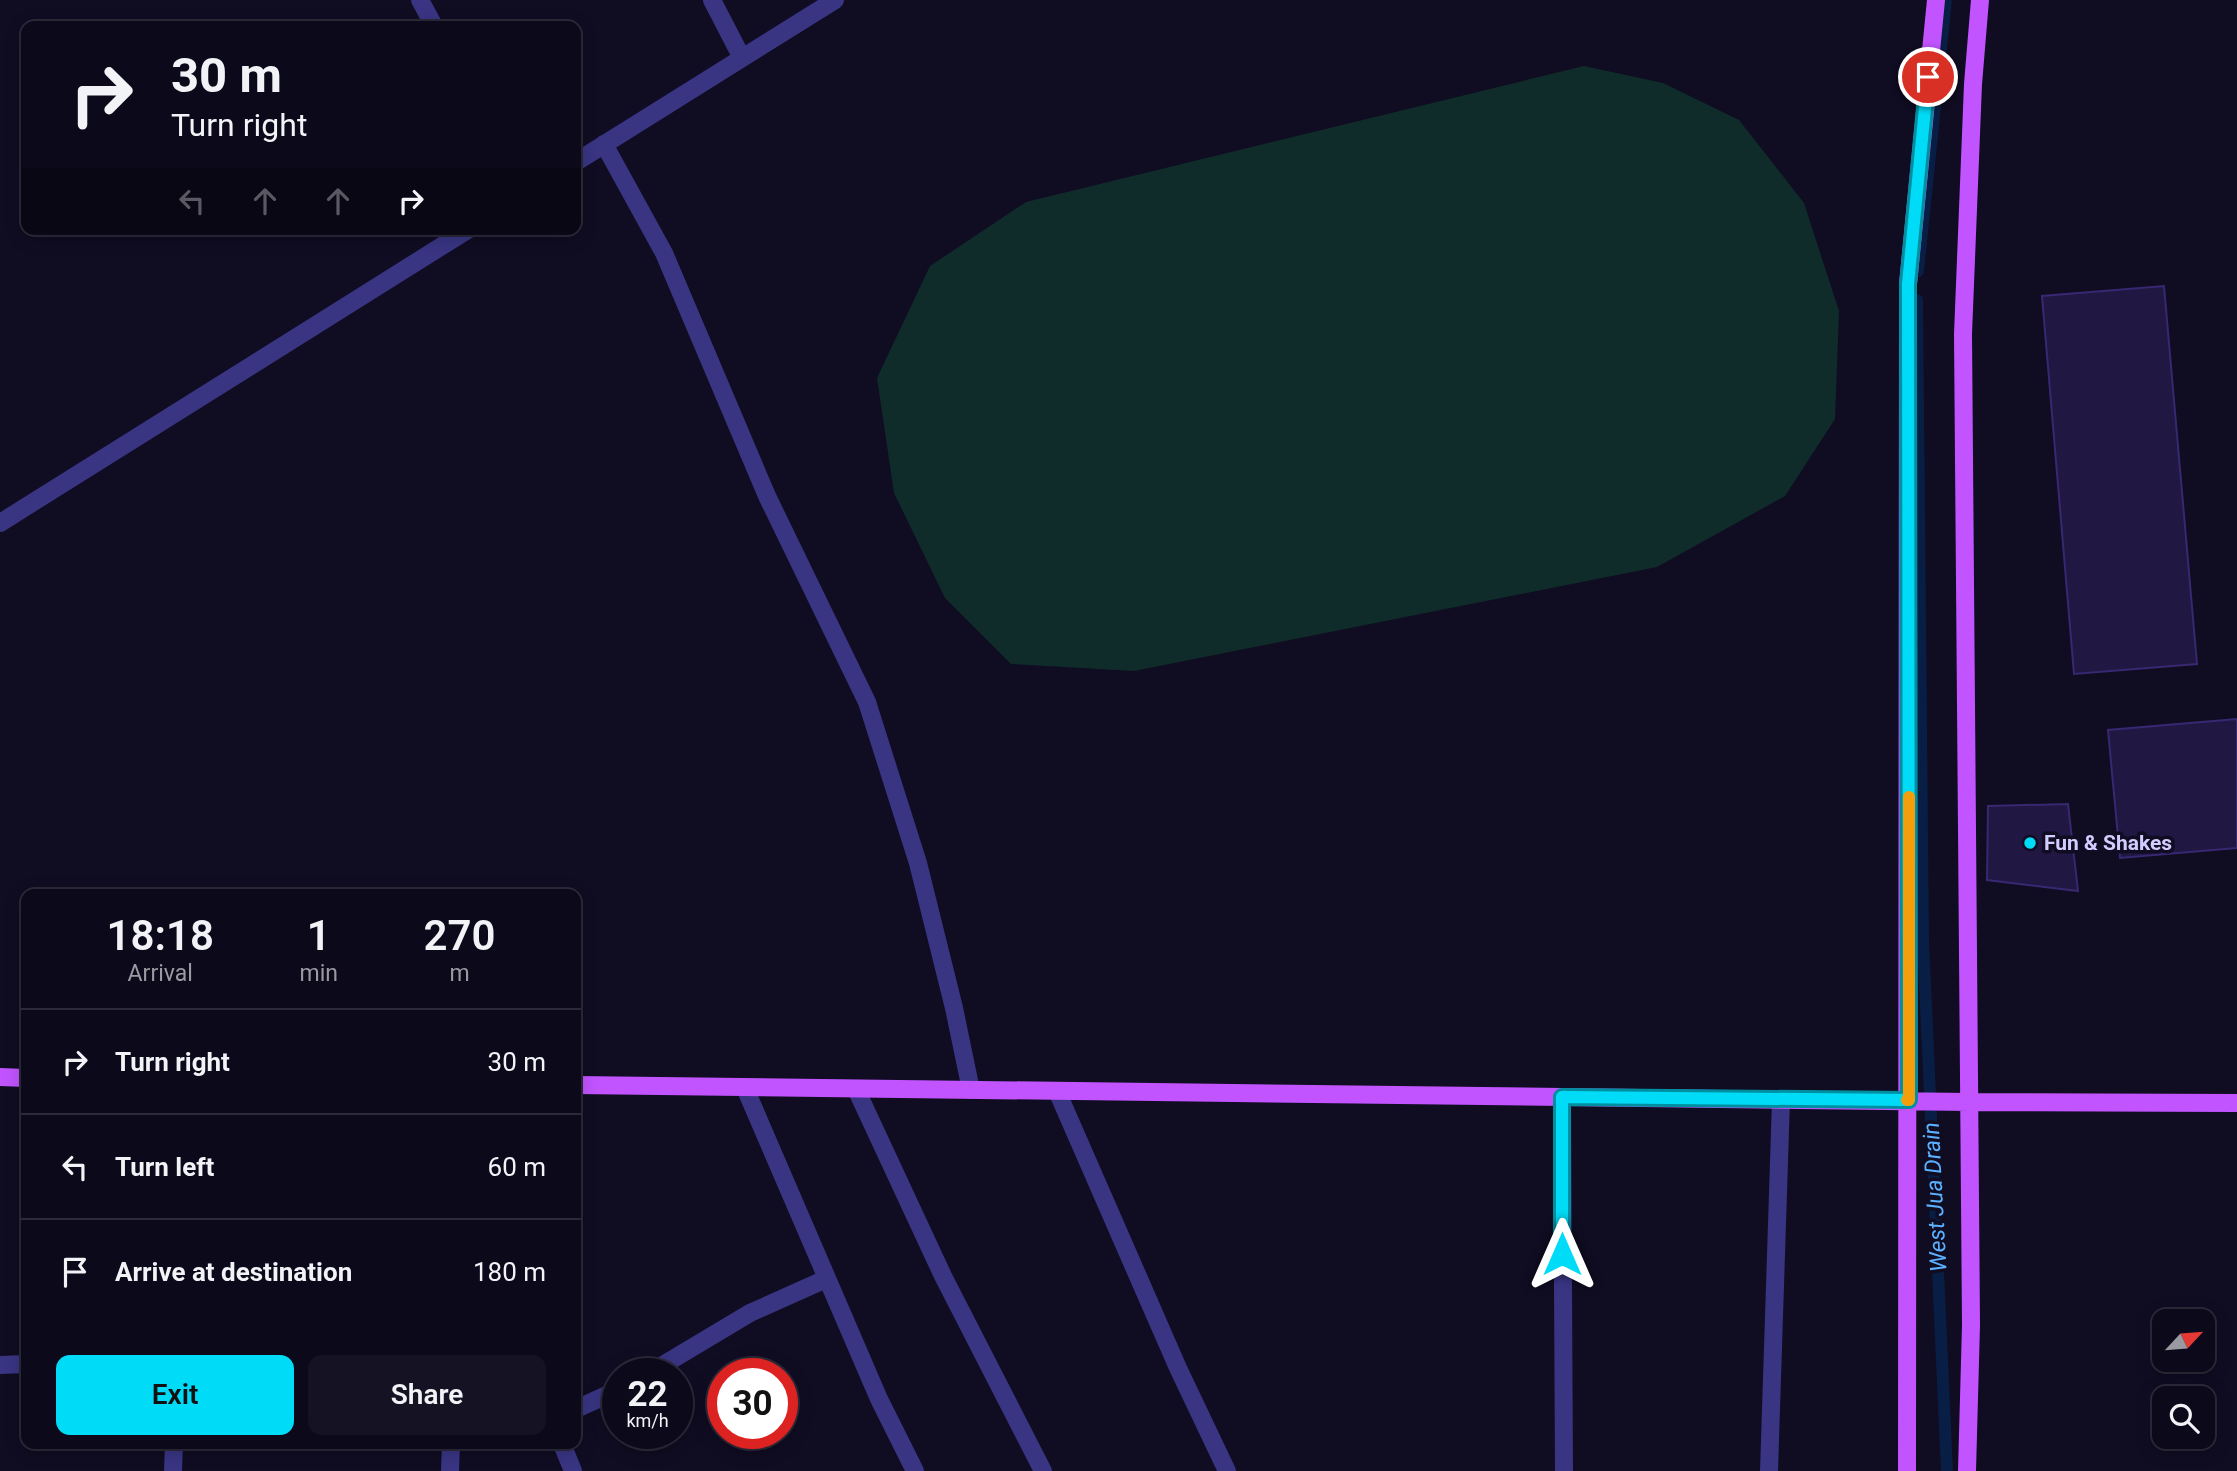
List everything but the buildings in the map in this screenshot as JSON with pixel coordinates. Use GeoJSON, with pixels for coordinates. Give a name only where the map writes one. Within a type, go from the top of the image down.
{"type":"FeatureCollection","features":[{"type":"Feature","properties":{"kind":"main road"},"geometry":{"type":"LineString","coordinates":[[1907,1471],[1908,284],[1936,0]]}},
{"type":"Feature","properties":{"kind":"main road"},"geometry":{"type":"LineString","coordinates":[[1967,1471],[1971,1325],[1963,334],[1973,84],[1980,0]]}},
{"type":"Feature","properties":{"kind":"main road"},"geometry":{"type":"LineString","coordinates":[[0,1077],[21,1078]]}},
{"type":"Feature","properties":{"kind":"main road"},"geometry":{"type":"LineString","coordinates":[[581,1085],[2237,1103]]}},
{"type":"Feature","properties":{"kind":"street"},"geometry":{"type":"LineString","coordinates":[[420,0],[431,21]]}},
{"type":"Feature","properties":{"kind":"street"},"geometry":{"type":"LineString","coordinates":[[712,0],[742,58]]}},
{"type":"Feature","properties":{"kind":"street"},"geometry":{"type":"LineString","coordinates":[[581,159],[835,0]]}},
{"type":"Feature","properties":{"kind":"street"},"geometry":{"type":"LineString","coordinates":[[604,145],[664,253],[767,496],[867,702],[918,863],[971,1090]]}},
{"type":"Feature","properties":{"kind":"street"},"geometry":{"type":"LineString","coordinates":[[0,523],[459,235]]}},
{"type":"Feature","properties":{"kind":"street"},"geometry":{"type":"LineString","coordinates":[[745,1088],[878,1399],[915,1471]]}},
{"type":"Feature","properties":{"kind":"street"},"geometry":{"type":"LineString","coordinates":[[856,1089],[943,1276],[1043,1471]]}},
{"type":"Feature","properties":{"kind":"street"},"geometry":{"type":"LineString","coordinates":[[1057,1091],[1178,1368],[1227,1471]]}},
{"type":"Feature","properties":{"kind":"street"},"geometry":{"type":"LineString","coordinates":[[1562,1097],[1564,1471]]}},
{"type":"Feature","properties":{"kind":"street"},"geometry":{"type":"LineString","coordinates":[[1769,1471],[1781,1100]]}},
{"type":"Feature","properties":{"kind":"street"},"geometry":{"type":"LineString","coordinates":[[675,1358],[750,1313],[826,1279]]}},
{"type":"Feature","properties":{"kind":"street"},"geometry":{"type":"LineString","coordinates":[[0,1365],[21,1364]]}},
{"type":"Feature","properties":{"kind":"street"},"geometry":{"type":"LineString","coordinates":[[581,1407],[602,1397]]}},
{"type":"Feature","properties":{"kind":"street"},"geometry":{"type":"LineString","coordinates":[[173,1471],[174,1449]]}},
{"type":"Feature","properties":{"kind":"street"},"geometry":{"type":"LineString","coordinates":[[450,1471],[451,1449]]}},
{"type":"Feature","properties":{"kind":"street"},"geometry":{"type":"LineString","coordinates":[[564,1449],[573,1471]]}},
{"type":"Feature","properties":{"kind":"green space"},"geometry":{"type":"Polygon","coordinates":[[[1584,66],[1663,83],[1739,120],[1804,203],[1839,311],[1835,419],[1785,496],[1657,567],[1134,671],[1011,664],[945,598],[894,493],[877,378],[930,266],[1026,202],[1584,66]]]}},
{"type":"Feature","properties":{"kind":"waterway","name":"West Jua Drain"},"geometry":{"type":"LineString","coordinates":[[1918,271],[1946,0]]}},
{"type":"Feature","properties":{"kind":"waterway","name":"West Jua Drain"},"geometry":{"type":"LineString","coordinates":[[1917,300],[1923,940],[1947,1471]]}},
{"type":"Feature","properties":{"kind":"slow traffic"},"geometry":{"type":"LineString","coordinates":[[1907,1100],[1909,797]]}},
{"type":"Feature","properties":{"kind":"place","name":"Fun & Shakes"},"geometry":{"type":"Point","coordinates":[2030,843]}},
{"type":"Feature","properties":{"kind":"route"},"geometry":{"type":"LineString","coordinates":[[1562,1254],[1562,1097],[1909,1100],[1908,284],[1928,77]]}}]}
